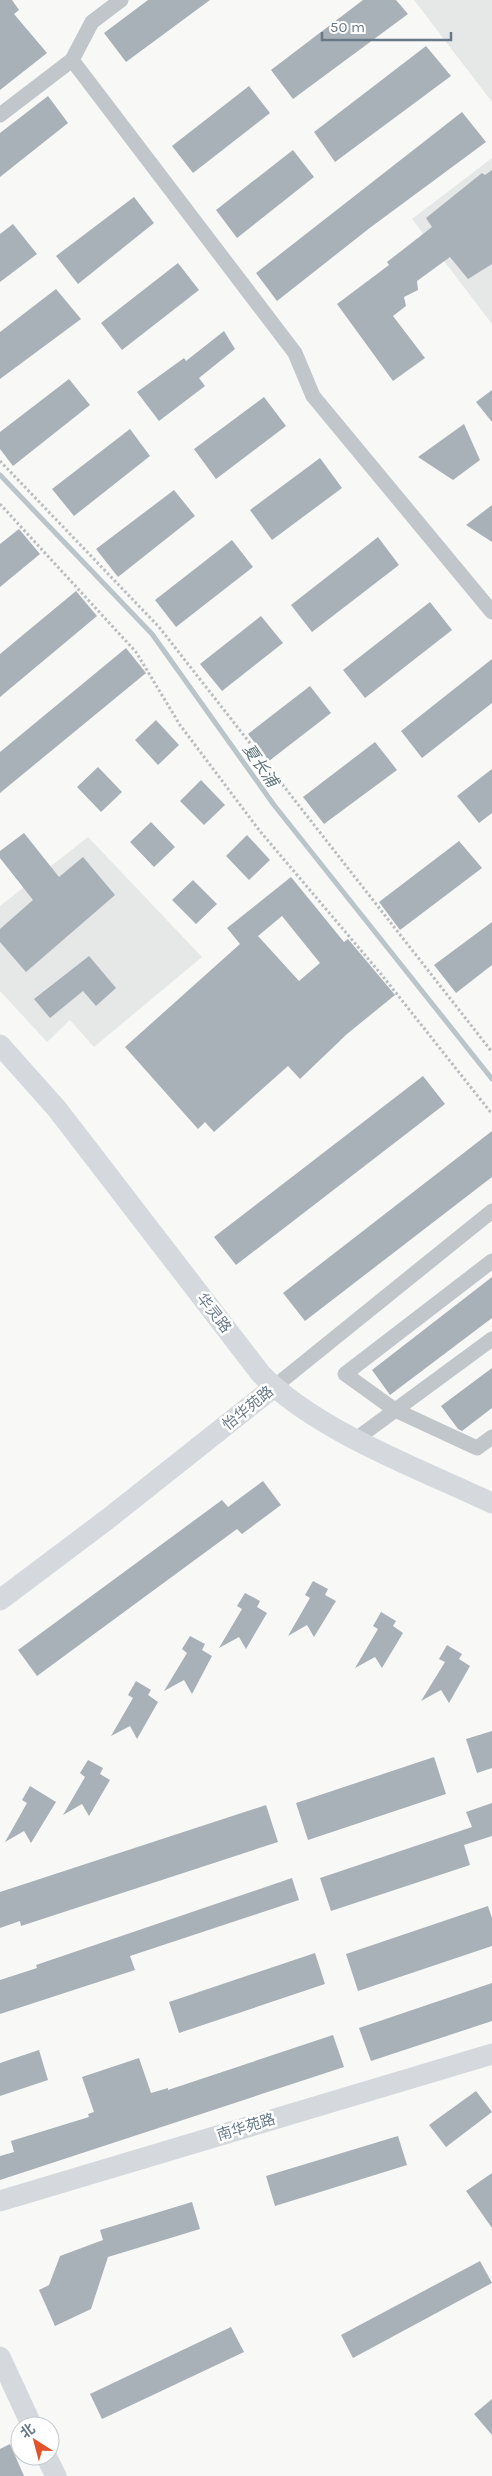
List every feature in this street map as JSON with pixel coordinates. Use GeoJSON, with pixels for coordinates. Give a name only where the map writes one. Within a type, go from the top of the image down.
{"type":"FeatureCollection","features":[{"type":"Feature","properties":{"kind":"street"},"geometry":{"type":"LineString","coordinates":[[0,115],[72,60],[92,22],[120,0]]}},
{"type":"Feature","properties":{"kind":"street"},"geometry":{"type":"LineString","coordinates":[[72,60],[296,352],[313,396],[492,612]]}},
{"type":"Feature","properties":{"kind":"street","name":"华灵路"},"geometry":{"type":"LineString","coordinates":[[0,1045],[57,1109],[261,1374],[274,1387],[334,1429],[492,1503]]}},
{"type":"Feature","properties":{"kind":"street","name":"怡华苑路"},"geometry":{"type":"LineString","coordinates":[[0,1600],[109,1518],[492,1211]]}},
{"type":"Feature","properties":{"kind":"street"},"geometry":{"type":"LineString","coordinates":[[492,1261],[345,1374],[396,1410],[477,1448],[492,1437]]}},
{"type":"Feature","properties":{"kind":"street"},"geometry":{"type":"LineString","coordinates":[[356,1439],[492,1339]]}},
{"type":"Feature","properties":{"kind":"street","name":"南华苑路"},"geometry":{"type":"LineString","coordinates":[[0,2201],[492,2054]]}},
{"type":"Feature","properties":{"kind":"street"},"geometry":{"type":"LineString","coordinates":[[0,2357],[27,2416]]}},
{"type":"Feature","properties":{"kind":"path"},"geometry":{"type":"LineString","coordinates":[[0,460],[159,627],[492,1052]]}},
{"type":"Feature","properties":{"kind":"path"},"geometry":{"type":"LineString","coordinates":[[0,504],[136,652],[180,725],[254,822],[381,974],[492,1114]]}},
{"type":"Feature","properties":{"kind":"shaded area"},"geometry":{"type":"Polygon","coordinates":[[[414,0],[492,0],[492,102],[414,0]]]}},
{"type":"Feature","properties":{"kind":"shaded area"},"geometry":{"type":"Polygon","coordinates":[[[492,158],[492,324],[412,219],[492,158]]]}},
{"type":"Feature","properties":{"kind":"shaded area"},"geometry":{"type":"Polygon","coordinates":[[[88,837],[202,957],[94,1047],[70,1020],[47,1042],[0,991],[0,906],[88,837]]]}},
{"type":"Feature","properties":{"kind":"building"},"geometry":{"type":"Polygon","coordinates":[[[0,0],[12,0],[19,10],[14,14],[47,53],[0,90],[0,0]]]}},
{"type":"Feature","properties":{"kind":"building"},"geometry":{"type":"Polygon","coordinates":[[[148,0],[210,0],[126,62],[104,33],[148,0]]]}},
{"type":"Feature","properties":{"kind":"building"},"geometry":{"type":"Polygon","coordinates":[[[363,0],[396,0],[408,14],[293,99],[271,70],[363,0]]]}},
{"type":"Feature","properties":{"kind":"building"},"geometry":{"type":"Polygon","coordinates":[[[426,46],[451,76],[335,162],[314,132],[426,46]]]}},
{"type":"Feature","properties":{"kind":"building"},"geometry":{"type":"Polygon","coordinates":[[[249,86],[270,113],[193,173],[172,146],[249,86]]]}},
{"type":"Feature","properties":{"kind":"building"},"geometry":{"type":"Polygon","coordinates":[[[48,96],[68,123],[0,177],[0,133],[48,96]]]}},
{"type":"Feature","properties":{"kind":"building"},"geometry":{"type":"Polygon","coordinates":[[[462,112],[486,142],[371,227],[277,301],[256,273],[462,112]]]}},
{"type":"Feature","properties":{"kind":"building"},"geometry":{"type":"Polygon","coordinates":[[[293,150],[314,177],[237,238],[216,210],[293,150]]]}},
{"type":"Feature","properties":{"kind":"building"},"geometry":{"type":"Polygon","coordinates":[[[492,170],[492,264],[468,279],[450,257],[417,281],[418,290],[404,297],[406,306],[393,316],[425,358],[393,381],[337,304],[389,265],[387,262],[432,227],[426,218],[482,173],[485,175],[492,170]]]}},
{"type":"Feature","properties":{"kind":"building"},"geometry":{"type":"Polygon","coordinates":[[[134,197],[154,223],[78,284],[56,256],[134,197]]]}},
{"type":"Feature","properties":{"kind":"building"},"geometry":{"type":"Polygon","coordinates":[[[13,224],[37,254],[0,282],[0,234],[13,224]]]}},
{"type":"Feature","properties":{"kind":"building"},"geometry":{"type":"Polygon","coordinates":[[[178,263],[199,290],[122,350],[101,323],[178,263]]]}},
{"type":"Feature","properties":{"kind":"building"},"geometry":{"type":"Polygon","coordinates":[[[56,289],[81,319],[0,379],[0,332],[56,289]]]}},
{"type":"Feature","properties":{"kind":"building"},"geometry":{"type":"Polygon","coordinates":[[[224,331],[235,349],[199,378],[205,386],[159,421],[137,392],[184,358],[186,361],[224,331]]]}},
{"type":"Feature","properties":{"kind":"building"},"geometry":{"type":"Polygon","coordinates":[[[69,379],[90,405],[13,466],[0,449],[0,432],[69,379]]]}},
{"type":"Feature","properties":{"kind":"building"},"geometry":{"type":"Polygon","coordinates":[[[492,390],[492,422],[476,402],[492,390]]]}},
{"type":"Feature","properties":{"kind":"building"},"geometry":{"type":"Polygon","coordinates":[[[264,397],[286,426],[216,479],[194,449],[264,397]]]}},
{"type":"Feature","properties":{"kind":"building"},"geometry":{"type":"Polygon","coordinates":[[[464,424],[480,460],[453,480],[418,457],[464,424]]]}},
{"type":"Feature","properties":{"kind":"building"},"geometry":{"type":"Polygon","coordinates":[[[130,429],[150,456],[74,516],[52,489],[130,429]]]}},
{"type":"Feature","properties":{"kind":"building"},"geometry":{"type":"Polygon","coordinates":[[[320,458],[342,488],[272,540],[250,510],[320,458]]]}},
{"type":"Feature","properties":{"kind":"building"},"geometry":{"type":"Polygon","coordinates":[[[174,490],[195,516],[118,577],[96,549],[174,490]]]}},
{"type":"Feature","properties":{"kind":"building"},"geometry":{"type":"Polygon","coordinates":[[[492,505],[492,542],[466,525],[492,505]]]}},
{"type":"Feature","properties":{"kind":"building"},"geometry":{"type":"Polygon","coordinates":[[[19,529],[40,554],[0,587],[0,544],[19,529]]]}},
{"type":"Feature","properties":{"kind":"building"},"geometry":{"type":"Polygon","coordinates":[[[378,537],[399,565],[312,632],[291,605],[378,537]]]}},
{"type":"Feature","properties":{"kind":"building"},"geometry":{"type":"Polygon","coordinates":[[[232,540],[253,567],[176,627],[155,600],[232,540]]]}},
{"type":"Feature","properties":{"kind":"building"},"geometry":{"type":"Polygon","coordinates":[[[76,591],[97,616],[0,697],[0,654],[76,591]]]}},
{"type":"Feature","properties":{"kind":"building"},"geometry":{"type":"Polygon","coordinates":[[[430,602],[452,630],[365,698],[343,670],[430,602]]]}},
{"type":"Feature","properties":{"kind":"building"},"geometry":{"type":"Polygon","coordinates":[[[261,616],[283,643],[222,691],[200,664],[261,616]]]}},
{"type":"Feature","properties":{"kind":"building"},"geometry":{"type":"Polygon","coordinates":[[[126,648],[146,673],[0,793],[0,752],[126,648]]]}},
{"type":"Feature","properties":{"kind":"building"},"geometry":{"type":"Polygon","coordinates":[[[492,659],[492,703],[422,758],[401,731],[492,659]]]}},
{"type":"Feature","properties":{"kind":"building"},"geometry":{"type":"Polygon","coordinates":[[[310,686],[331,713],[269,761],[248,734],[310,686]]]}},
{"type":"Feature","properties":{"kind":"building"},"geometry":{"type":"Polygon","coordinates":[[[156,720],[179,745],[158,765],[135,740],[156,720]]]}},
{"type":"Feature","properties":{"kind":"building"},"geometry":{"type":"Polygon","coordinates":[[[375,742],[397,770],[324,824],[303,797],[375,742]]]}},
{"type":"Feature","properties":{"kind":"building"},"geometry":{"type":"Polygon","coordinates":[[[98,767],[122,792],[101,812],[77,787],[98,767]]]}},
{"type":"Feature","properties":{"kind":"building"},"geometry":{"type":"Polygon","coordinates":[[[492,769],[492,813],[479,823],[457,796],[492,769]]]}},
{"type":"Feature","properties":{"kind":"building"},"geometry":{"type":"Polygon","coordinates":[[[201,780],[225,805],[204,825],[180,801],[201,780]]]}},
{"type":"Feature","properties":{"kind":"building"},"geometry":{"type":"Polygon","coordinates":[[[151,822],[175,847],[154,867],[130,842],[151,822]]]}},
{"type":"Feature","properties":{"kind":"building"},"geometry":{"type":"Polygon","coordinates":[[[24,833],[59,877],[83,857],[115,895],[26,972],[0,942],[0,929],[33,900],[0,858],[0,851],[24,833]]]}},
{"type":"Feature","properties":{"kind":"building"},"geometry":{"type":"Polygon","coordinates":[[[247,835],[270,860],[249,880],[226,856],[247,835]]]}},
{"type":"Feature","properties":{"kind":"building"},"geometry":{"type":"Polygon","coordinates":[[[459,841],[482,868],[400,930],[379,902],[459,841]]]}},
{"type":"Feature","properties":{"kind":"building"},"geometry":{"type":"Polygon","coordinates":[[[291,877],[344,942],[348,939],[395,995],[347,1034],[300,1079],[288,1066],[214,1132],[205,1122],[198,1129],[125,1047],[240,944],[227,928],[291,877]],[[282,916],[258,936],[299,981],[320,963],[282,916]]]}},
{"type":"Feature","properties":{"kind":"building"},"geometry":{"type":"Polygon","coordinates":[[[193,880],[217,904],[196,924],[172,900],[193,880]]]}},
{"type":"Feature","properties":{"kind":"building"},"geometry":{"type":"Polygon","coordinates":[[[492,922],[492,965],[456,993],[434,965],[492,922]]]}},
{"type":"Feature","properties":{"kind":"building"},"geometry":{"type":"Polygon","coordinates":[[[89,956],[116,988],[96,1006],[83,991],[50,1018],[34,999],[89,956]]]}},
{"type":"Feature","properties":{"kind":"building"},"geometry":{"type":"Polygon","coordinates":[[[423,1076],[445,1104],[236,1265],[214,1237],[423,1076]]]}},
{"type":"Feature","properties":{"kind":"building"},"geometry":{"type":"Polygon","coordinates":[[[492,1131],[492,1177],[305,1321],[283,1293],[492,1131]]]}},
{"type":"Feature","properties":{"kind":"building"},"geometry":{"type":"Polygon","coordinates":[[[492,1277],[492,1318],[390,1395],[372,1370],[492,1277]]]}},
{"type":"Feature","properties":{"kind":"building"},"geometry":{"type":"Polygon","coordinates":[[[492,1368],[492,1408],[462,1431],[458,1429],[441,1406],[492,1368]]]}},
{"type":"Feature","properties":{"kind":"building"},"geometry":{"type":"Polygon","coordinates":[[[263,1481],[281,1505],[242,1534],[237,1529],[37,1676],[18,1650],[222,1500],[228,1507],[263,1481]]]}},
{"type":"Feature","properties":{"kind":"building"},"geometry":{"type":"Polygon","coordinates":[[[313,1581],[328,1589],[325,1595],[336,1601],[314,1637],[307,1625],[288,1636],[310,1598],[305,1595],[313,1581]]]}},
{"type":"Feature","properties":{"kind":"building"},"geometry":{"type":"Polygon","coordinates":[[[245,1593],[260,1601],[257,1607],[267,1613],[246,1649],[239,1637],[219,1648],[242,1609],[237,1606],[245,1593]]]}},
{"type":"Feature","properties":{"kind":"building"},"geometry":{"type":"Polygon","coordinates":[[[381,1612],[396,1621],[393,1626],[403,1633],[382,1668],[375,1657],[355,1668],[378,1629],[373,1626],[381,1612]]]}},
{"type":"Feature","properties":{"kind":"building"},"geometry":{"type":"Polygon","coordinates":[[[190,1636],[205,1644],[202,1650],[212,1656],[192,1694],[184,1680],[164,1691],[187,1653],[182,1649],[190,1636]]]}},
{"type":"Feature","properties":{"kind":"building"},"geometry":{"type":"Polygon","coordinates":[[[447,1645],[462,1654],[459,1659],[470,1666],[449,1703],[441,1690],[421,1701],[445,1662],[439,1659],[447,1645]]]}},
{"type":"Feature","properties":{"kind":"building"},"geometry":{"type":"Polygon","coordinates":[[[136,1681],[151,1690],[148,1695],[158,1702],[137,1739],[130,1726],[111,1736],[133,1698],[128,1695],[136,1681]]]}},
{"type":"Feature","properties":{"kind":"building"},"geometry":{"type":"Polygon","coordinates":[[[492,1731],[492,1768],[477,1773],[466,1739],[492,1731]]]}},
{"type":"Feature","properties":{"kind":"building"},"geometry":{"type":"Polygon","coordinates":[[[434,1757],[446,1794],[308,1840],[296,1803],[434,1757]]]}},
{"type":"Feature","properties":{"kind":"building"},"geometry":{"type":"Polygon","coordinates":[[[88,1760],[103,1768],[100,1774],[110,1780],[89,1816],[82,1804],[63,1815],[85,1777],[80,1773],[88,1760]]]}},
{"type":"Feature","properties":{"kind":"building"},"geometry":{"type":"Polygon","coordinates":[[[30,1786],[56,1802],[31,1843],[24,1831],[5,1842],[27,1803],[22,1800],[30,1786]]]}},
{"type":"Feature","properties":{"kind":"building"},"geometry":{"type":"Polygon","coordinates":[[[492,1803],[492,1836],[464,1845],[470,1865],[331,1911],[320,1878],[472,1827],[466,1812],[492,1803]]]}},
{"type":"Feature","properties":{"kind":"building"},"geometry":{"type":"Polygon","coordinates":[[[266,1805],[278,1842],[21,1926],[20,1921],[0,1928],[0,1892],[266,1805]]]}},
{"type":"Feature","properties":{"kind":"building"},"geometry":{"type":"Polygon","coordinates":[[[292,1878],[299,1900],[130,1956],[135,1970],[0,2014],[0,1980],[37,1968],[36,1965],[292,1878]]]}},
{"type":"Feature","properties":{"kind":"building"},"geometry":{"type":"Polygon","coordinates":[[[488,1906],[492,1918],[492,1946],[358,1991],[346,1954],[488,1906]]]}},
{"type":"Feature","properties":{"kind":"building"},"geometry":{"type":"Polygon","coordinates":[[[315,1953],[325,1984],[179,2033],[169,2002],[315,1953]]]}},
{"type":"Feature","properties":{"kind":"building"},"geometry":{"type":"Polygon","coordinates":[[[492,1983],[492,2021],[371,2061],[359,2028],[492,1983]]]}},
{"type":"Feature","properties":{"kind":"building"},"geometry":{"type":"Polygon","coordinates":[[[333,2035],[344,2067],[0,2180],[0,2156],[14,2152],[11,2141],[89,2117],[88,2114],[94,2112],[82,2077],[139,2058],[151,2093],[168,2088],[168,2090],[333,2035]]]}},
{"type":"Feature","properties":{"kind":"building"},"geometry":{"type":"Polygon","coordinates":[[[39,2050],[48,2080],[0,2096],[0,2063],[39,2050]]]}},
{"type":"Feature","properties":{"kind":"building"},"geometry":{"type":"Polygon","coordinates":[[[476,2091],[492,2112],[446,2147],[429,2125],[476,2091]]]}},
{"type":"Feature","properties":{"kind":"building"},"geometry":{"type":"Polygon","coordinates":[[[398,2136],[407,2165],[275,2206],[266,2176],[398,2136]]]}},
{"type":"Feature","properties":{"kind":"building"},"geometry":{"type":"Polygon","coordinates":[[[492,2173],[492,2228],[466,2191],[492,2173]]]}},
{"type":"Feature","properties":{"kind":"building"},"geometry":{"type":"Polygon","coordinates":[[[192,2202],[200,2229],[108,2257],[91,2309],[55,2326],[39,2290],[49,2285],[60,2256],[103,2240],[100,2230],[192,2202]]]}},
{"type":"Feature","properties":{"kind":"building"},"geometry":{"type":"Polygon","coordinates":[[[480,2261],[492,2283],[353,2358],[341,2335],[480,2261]]]}},
{"type":"Feature","properties":{"kind":"building"},"geometry":{"type":"Polygon","coordinates":[[[231,2327],[244,2352],[102,2419],[90,2394],[231,2327]]]}},
{"type":"Feature","properties":{"kind":"building"},"geometry":{"type":"Polygon","coordinates":[[[492,2399],[492,2435],[474,2414],[492,2399]]]}},
{"type":"Feature","properties":{"kind":"building"},"geometry":{"type":"Polygon","coordinates":[[[10,2444],[10,2466],[20,2466],[24,2476],[0,2476],[0,2449],[10,2444]]]}},
{"type":"Feature","properties":{"kind":"waterway","name":"夏长浦"},"geometry":{"type":"LineString","coordinates":[[0,475],[152,634],[274,805],[492,1079]]}}]}
